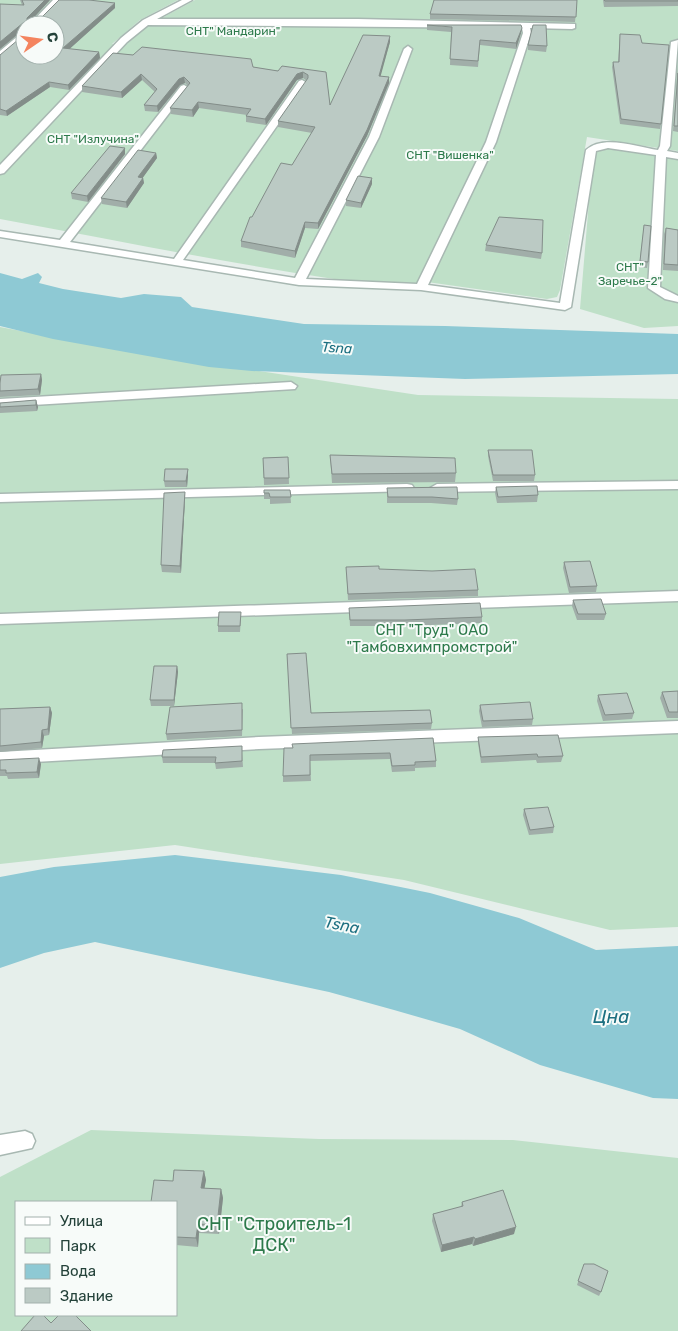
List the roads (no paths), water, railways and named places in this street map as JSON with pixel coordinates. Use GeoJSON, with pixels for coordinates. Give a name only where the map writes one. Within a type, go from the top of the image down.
{"type":"FeatureCollection","features":[{"type":"Feature","properties":{"kind":"street"},"geometry":{"type":"LineString","coordinates":[[43,15],[58,0]]}},
{"type":"Feature","properties":{"kind":"street"},"geometry":{"type":"LineString","coordinates":[[0,171],[108,56],[146,22],[188,0]]}},
{"type":"Feature","properties":{"kind":"street"},"geometry":{"type":"LineString","coordinates":[[146,22],[351,22],[572,26]]}},
{"type":"Feature","properties":{"kind":"street"},"geometry":{"type":"LineString","coordinates":[[421,287],[491,142],[525,42],[526,26]]}},
{"type":"Feature","properties":{"kind":"street"},"geometry":{"type":"LineString","coordinates":[[0,56],[15,42]]}},
{"type":"Feature","properties":{"kind":"street"},"geometry":{"type":"LineString","coordinates":[[675,42],[665,146],[661,153],[654,288],[668,297],[678,299]]}},
{"type":"Feature","properties":{"kind":"street"},"geometry":{"type":"LineString","coordinates":[[300,282],[374,137],[408,49]]}},
{"type":"Feature","properties":{"kind":"street"},"geometry":{"type":"LineString","coordinates":[[176,263],[302,83]]}},
{"type":"Feature","properties":{"kind":"street"},"geometry":{"type":"LineString","coordinates":[[64,243],[184,88]]}},
{"type":"Feature","properties":{"kind":"street"},"geometry":{"type":"LineString","coordinates":[[0,234],[300,282],[421,287],[565,307],[591,150],[599,146],[608,145],[678,156]]}},
{"type":"Feature","properties":{"kind":"street"},"geometry":{"type":"LineString","coordinates":[[0,403],[291,386]]}},
{"type":"Feature","properties":{"kind":"street"},"geometry":{"type":"LineString","coordinates":[[0,498],[279,490],[678,485]]}},
{"type":"Feature","properties":{"kind":"street"},"geometry":{"type":"LineString","coordinates":[[0,619],[678,596]]}},
{"type":"Feature","properties":{"kind":"street"},"geometry":{"type":"LineString","coordinates":[[0,758],[259,743],[678,727]]}},
{"type":"Feature","properties":{"kind":"street"},"geometry":{"type":"LineString","coordinates":[[0,1145],[25,1141]]}},
{"type":"Feature","properties":{"kind":"water","name":"Tsna"},"geometry":{"type":"Polygon","coordinates":[[[0,273],[22,279],[38,273],[42,277],[39,283],[63,289],[121,298],[144,294],[181,297],[192,307],[304,324],[445,326],[678,334],[678,374],[465,379],[252,371],[209,367],[53,339],[0,326],[0,273]]]}},
{"type":"Feature","properties":{"kind":"water","name":"Цна"},"geometry":{"type":"Polygon","coordinates":[[[175,855],[341,875],[430,893],[519,918],[596,950],[678,946],[678,1099],[653,1098],[540,1065],[460,1029],[329,992],[95,942],[44,953],[0,968],[0,877],[54,867],[175,855]]]}},
{"type":"Feature","properties":{"kind":"park label","name":"СНТ\" Мандарин\""},"geometry":{"type":"Point","coordinates":[233,31]}},
{"type":"Feature","properties":{"kind":"park label","name":"СНТ \"Излучина\""},"geometry":{"type":"Point","coordinates":[93,139]}},
{"type":"Feature","properties":{"kind":"park label","name":"СНТ \"Вишенка\""},"geometry":{"type":"Point","coordinates":[450,155]}},
{"type":"Feature","properties":{"kind":"park label","name":"СНТ\" Заречье-2\""},"geometry":{"type":"Point","coordinates":[630,274]}},
{"type":"Feature","properties":{"kind":"park label","name":"СНТ \"Труд\" ОАО \"Тамбовхимпромстрой\""},"geometry":{"type":"Point","coordinates":[432,638]}},
{"type":"Feature","properties":{"kind":"park label","name":"СНТ \"Строитель-1 ДСК\""},"geometry":{"type":"Point","coordinates":[274,1234]}}]}
